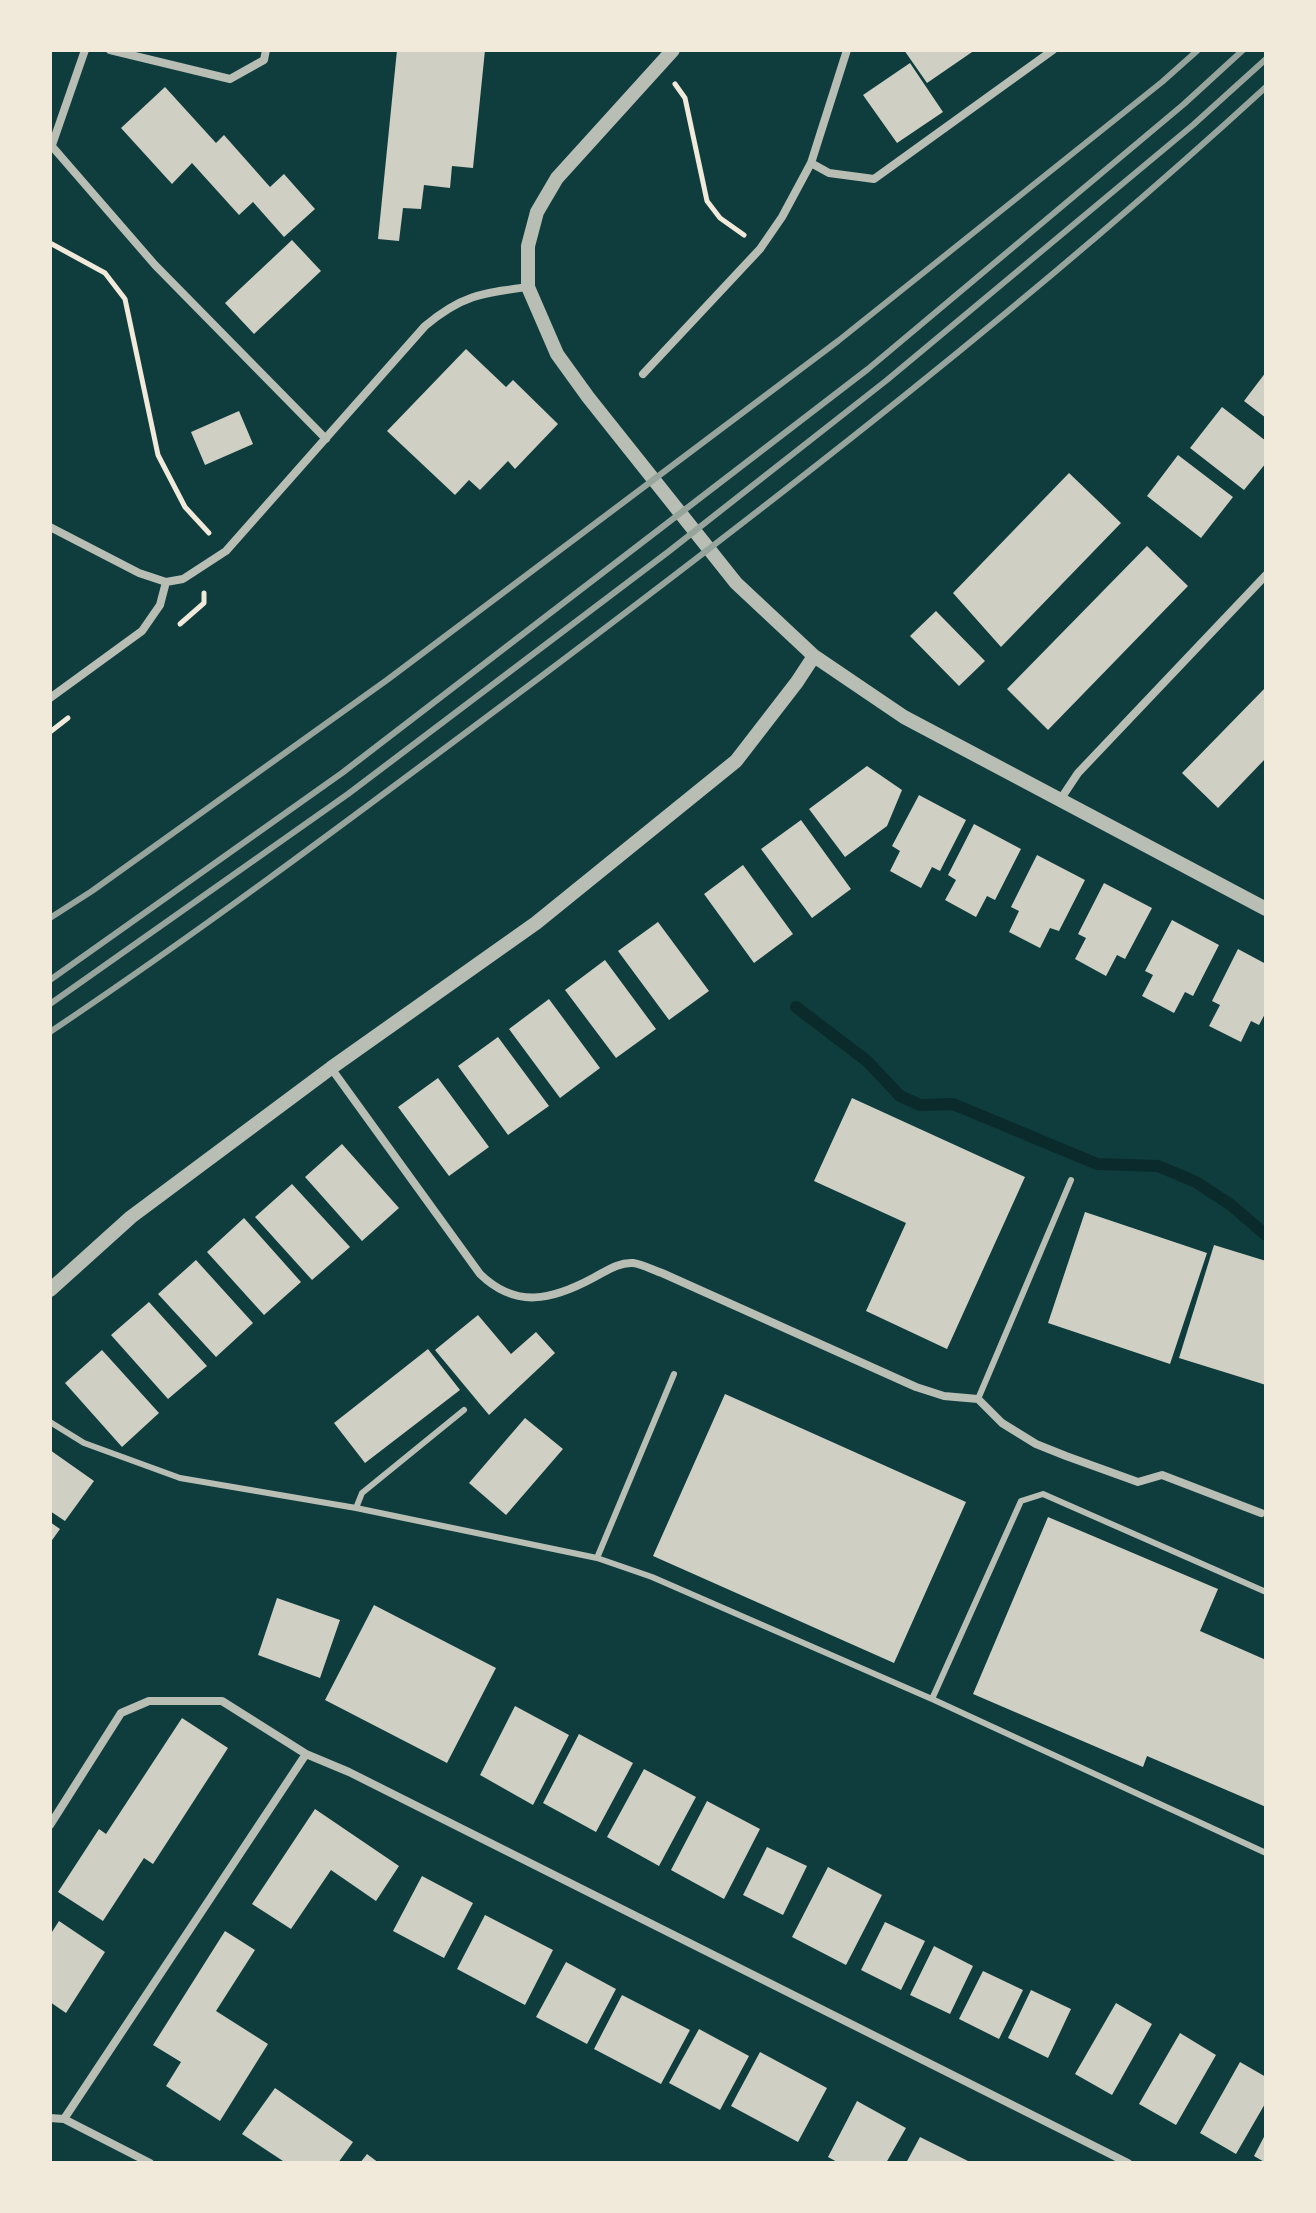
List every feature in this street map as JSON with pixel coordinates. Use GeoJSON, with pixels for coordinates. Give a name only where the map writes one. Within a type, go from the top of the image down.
{"type":"FeatureCollection","features":[{"type":"Feature","properties":{"kind":"street"},"geometry":{"type":"LineString","coordinates":[[85,50],[51,144],[155,265],[326,439]]}},
{"type":"Feature","properties":{"kind":"street"},"geometry":{"type":"LineString","coordinates":[[110,50],[230,79],[264,60],[266,50]]}},
{"type":"Feature","properties":{"kind":"street"},"geometry":{"type":"LineString","coordinates":[[673,50],[557,178],[537,212],[528,246],[528,287],[557,354],[736,583],[814,656],[904,717],[1266,909]]}},
{"type":"Feature","properties":{"kind":"street"},"geometry":{"type":"LineString","coordinates":[[643,374],[760,249],[782,217],[811,163],[847,50]]}},
{"type":"Feature","properties":{"kind":"street"},"geometry":{"type":"LineString","coordinates":[[811,163],[829,173],[874,179],[1053,50]]}},
{"type":"Feature","properties":{"kind":"street"},"geometry":{"type":"LineString","coordinates":[[50,527],[111,561],[166,582],[183,579],[226,551],[425,326],[468,297],[528,287]]}},
{"type":"Feature","properties":{"kind":"street"},"geometry":{"type":"LineString","coordinates":[[1059,801],[1078,773],[1266,575]]}},
{"type":"Feature","properties":{"kind":"street"},"geometry":{"type":"LineString","coordinates":[[50,698],[142,631],[160,605],[166,582]]}},
{"type":"Feature","properties":{"kind":"street"},"geometry":{"type":"LineString","coordinates":[[50,1290],[131,1217],[331,1068],[536,923],[736,761],[814,656]]}},
{"type":"Feature","properties":{"kind":"street"},"geometry":{"type":"LineString","coordinates":[[331,1068],[480,1274],[495,1289],[534,1298],[557,1295],[618,1265],[633,1263],[662,1273],[916,1387],[944,1396],[978,1399],[1002,1423],[1036,1444],[1138,1482],[1162,1475],[1261,1513]]}},
{"type":"Feature","properties":{"kind":"street"},"geometry":{"type":"LineString","coordinates":[[50,1825],[121,1713],[149,1701],[222,1701],[306,1754],[363,1779],[1128,2163]]}},
{"type":"Feature","properties":{"kind":"street"},"geometry":{"type":"LineString","coordinates":[[64,2119],[306,1754]]}},
{"type":"Feature","properties":{"kind":"street"},"geometry":{"type":"LineString","coordinates":[[50,2118],[64,2119],[150,2163]]}},
{"type":"Feature","properties":{"kind":"lane"},"geometry":{"type":"LineString","coordinates":[[978,1399],[1071,1180]]}},
{"type":"Feature","properties":{"kind":"lane"},"geometry":{"type":"LineString","coordinates":[[597,1558],[674,1374]]}},
{"type":"Feature","properties":{"kind":"lane"},"geometry":{"type":"LineString","coordinates":[[356,1508],[362,1493],[464,1410]]}},
{"type":"Feature","properties":{"kind":"lane"},"geometry":{"type":"LineString","coordinates":[[50,1422],[84,1443],[180,1478],[356,1508],[597,1558],[652,1577],[932,1699],[1266,1853]]}},
{"type":"Feature","properties":{"kind":"lane"},"geometry":{"type":"LineString","coordinates":[[932,1699],[1021,1501],[1032,1497],[1043,1494],[1266,1592]]}},
{"type":"Feature","properties":{"kind":"path"},"geometry":{"type":"LineString","coordinates":[[657,66],[685,98],[707,201],[720,218],[760,249]]}},
{"type":"Feature","properties":{"kind":"path"},"geometry":{"type":"LineString","coordinates":[[50,243],[105,273],[125,299],[158,455],[185,507],[226,551]]}},
{"type":"Feature","properties":{"kind":"building"},"geometry":{"type":"Polygon","coordinates":[[[397,50],[485,50],[473,168],[452,166],[450,188],[424,185],[421,209],[403,208],[399,241],[378,239],[397,50]]]}},
{"type":"Feature","properties":{"kind":"building"},"geometry":{"type":"Polygon","coordinates":[[[904,50],[975,50],[927,83],[904,50]]]}},
{"type":"Feature","properties":{"kind":"building"},"geometry":{"type":"Polygon","coordinates":[[[910,63],[943,112],[897,143],[863,95],[910,63]]]}},
{"type":"Feature","properties":{"kind":"building"},"geometry":{"type":"Polygon","coordinates":[[[165,87],[216,143],[224,135],[270,187],[284,174],[315,209],[284,237],[253,202],[239,215],[192,163],[172,184],[121,128],[165,87]]]}},
{"type":"Feature","properties":{"kind":"building"},"geometry":{"type":"Polygon","coordinates":[[[292,240],[321,271],[254,334],[225,303],[292,240]]]}},
{"type":"Feature","properties":{"kind":"building"},"geometry":{"type":"Polygon","coordinates":[[[466,349],[506,387],[513,380],[558,424],[515,469],[508,461],[480,490],[469,480],[455,495],[387,431],[466,349]]]}},
{"type":"Feature","properties":{"kind":"building"},"geometry":{"type":"Polygon","coordinates":[[[1266,372],[1266,418],[1244,401],[1266,372]]]}},
{"type":"Feature","properties":{"kind":"building"},"geometry":{"type":"Polygon","coordinates":[[[1222,407],[1266,441],[1266,463],[1244,490],[1190,448],[1222,407]]]}},
{"type":"Feature","properties":{"kind":"building"},"geometry":{"type":"Polygon","coordinates":[[[239,411],[253,444],[205,465],[191,432],[239,411]]]}},
{"type":"Feature","properties":{"kind":"building"},"geometry":{"type":"Polygon","coordinates":[[[1178,455],[1233,497],[1201,538],[1147,496],[1178,455]]]}},
{"type":"Feature","properties":{"kind":"building"},"geometry":{"type":"Polygon","coordinates":[[[1069,473],[1121,523],[1001,647],[953,593],[1069,473]]]}},
{"type":"Feature","properties":{"kind":"building"},"geometry":{"type":"Polygon","coordinates":[[[1147,546],[1188,586],[1048,730],[1007,689],[1147,546]]]}},
{"type":"Feature","properties":{"kind":"building"},"geometry":{"type":"Polygon","coordinates":[[[936,611],[985,661],[959,686],[910,636],[936,611]]]}},
{"type":"Feature","properties":{"kind":"building"},"geometry":{"type":"Polygon","coordinates":[[[1266,687],[1266,758],[1218,808],[1182,773],[1266,687]]]}},
{"type":"Feature","properties":{"kind":"building"},"geometry":{"type":"Polygon","coordinates":[[[867,766],[902,790],[887,826],[845,857],[809,809],[867,766]]]}},
{"type":"Feature","properties":{"kind":"building"},"geometry":{"type":"Polygon","coordinates":[[[919,795],[966,820],[940,871],[932,867],[921,888],[890,871],[900,851],[892,846],[919,795]]]}},
{"type":"Feature","properties":{"kind":"building"},"geometry":{"type":"Polygon","coordinates":[[[801,820],[851,889],[812,918],[761,849],[801,820]]]}},
{"type":"Feature","properties":{"kind":"building"},"geometry":{"type":"Polygon","coordinates":[[[974,824],[1021,849],[995,900],[987,896],[976,917],[945,900],[956,880],[948,875],[974,824]]]}},
{"type":"Feature","properties":{"kind":"building"},"geometry":{"type":"Polygon","coordinates":[[[1037,855],[1085,880],[1059,931],[1050,928],[1040,948],[1009,932],[1019,911],[1011,907],[1037,855]]]}},
{"type":"Feature","properties":{"kind":"building"},"geometry":{"type":"Polygon","coordinates":[[[743,865],[793,934],[754,963],[704,894],[743,865]]]}},
{"type":"Feature","properties":{"kind":"building"},"geometry":{"type":"Polygon","coordinates":[[[1104,883],[1152,908],[1125,959],[1117,955],[1106,976],[1075,959],[1086,938],[1078,934],[1104,883]]]}},
{"type":"Feature","properties":{"kind":"building"},"geometry":{"type":"Polygon","coordinates":[[[1172,920],[1219,945],[1193,996],[1185,992],[1174,1013],[1142,996],[1153,975],[1145,971],[1172,920]]]}},
{"type":"Feature","properties":{"kind":"building"},"geometry":{"type":"Polygon","coordinates":[[[658,922],[709,991],[669,1020],[618,951],[658,922]]]}},
{"type":"Feature","properties":{"kind":"building"},"geometry":{"type":"Polygon","coordinates":[[[1238,949],[1266,964],[1266,1012],[1259,1025],[1251,1021],[1241,1042],[1209,1026],[1220,1005],[1212,1001],[1238,949]]]}},
{"type":"Feature","properties":{"kind":"building"},"geometry":{"type":"Polygon","coordinates":[[[605,960],[656,1029],[616,1058],[565,990],[605,960]]]}},
{"type":"Feature","properties":{"kind":"building"},"geometry":{"type":"Polygon","coordinates":[[[549,999],[600,1068],[560,1098],[509,1029],[549,999]]]}},
{"type":"Feature","properties":{"kind":"building"},"geometry":{"type":"Polygon","coordinates":[[[498,1037],[549,1106],[508,1135],[458,1066],[498,1037]]]}},
{"type":"Feature","properties":{"kind":"building"},"geometry":{"type":"Polygon","coordinates":[[[438,1078],[489,1147],[449,1176],[398,1107],[438,1078]]]}},
{"type":"Feature","properties":{"kind":"building"},"geometry":{"type":"Polygon","coordinates":[[[852,1098],[1025,1177],[947,1349],[866,1311],[906,1223],[814,1181],[852,1098]]]}},
{"type":"Feature","properties":{"kind":"building"},"geometry":{"type":"Polygon","coordinates":[[[342,1144],[399,1208],[362,1241],[305,1177],[342,1144]]]}},
{"type":"Feature","properties":{"kind":"building"},"geometry":{"type":"Polygon","coordinates":[[[292,1184],[350,1247],[312,1280],[255,1217],[292,1184]]]}},
{"type":"Feature","properties":{"kind":"building"},"geometry":{"type":"Polygon","coordinates":[[[1085,1212],[1207,1253],[1170,1364],[1048,1323],[1085,1212]]]}},
{"type":"Feature","properties":{"kind":"building"},"geometry":{"type":"Polygon","coordinates":[[[244,1218],[301,1282],[264,1315],[207,1252],[244,1218]]]}},
{"type":"Feature","properties":{"kind":"building"},"geometry":{"type":"Polygon","coordinates":[[[1214,1245],[1266,1261],[1266,1385],[1179,1358],[1214,1245]]]}},
{"type":"Feature","properties":{"kind":"building"},"geometry":{"type":"Polygon","coordinates":[[[196,1260],[253,1323],[216,1357],[158,1294],[196,1260]]]}},
{"type":"Feature","properties":{"kind":"building"},"geometry":{"type":"Polygon","coordinates":[[[149,1302],[207,1366],[168,1399],[111,1335],[149,1302]]]}},
{"type":"Feature","properties":{"kind":"building"},"geometry":{"type":"Polygon","coordinates":[[[478,1315],[511,1354],[536,1332],[555,1353],[489,1415],[435,1350],[478,1315]]]}},
{"type":"Feature","properties":{"kind":"building"},"geometry":{"type":"Polygon","coordinates":[[[428,1349],[460,1390],[365,1463],[334,1423],[428,1349]]]}},
{"type":"Feature","properties":{"kind":"building"},"geometry":{"type":"Polygon","coordinates":[[[102,1350],[159,1413],[122,1447],[65,1383],[102,1350]]]}},
{"type":"Feature","properties":{"kind":"building"},"geometry":{"type":"Polygon","coordinates":[[[725,1394],[966,1502],[894,1663],[653,1556],[725,1394]]]}},
{"type":"Feature","properties":{"kind":"building"},"geometry":{"type":"Polygon","coordinates":[[[525,1418],[563,1449],[506,1515],[469,1483],[525,1418]]]}},
{"type":"Feature","properties":{"kind":"building"},"geometry":{"type":"Polygon","coordinates":[[[50,1450],[94,1481],[65,1521],[50,1511],[50,1450]]]}},
{"type":"Feature","properties":{"kind":"building"},"geometry":{"type":"Polygon","coordinates":[[[1048,1517],[1218,1589],[1200,1631],[1266,1660],[1266,1807],[1147,1756],[1143,1767],[973,1694],[1048,1517]]]}},
{"type":"Feature","properties":{"kind":"building"},"geometry":{"type":"Polygon","coordinates":[[[50,1522],[60,1529],[50,1543],[50,1522]]]}},
{"type":"Feature","properties":{"kind":"building"},"geometry":{"type":"Polygon","coordinates":[[[277,1598],[340,1620],[320,1678],[258,1655],[277,1598]]]}},
{"type":"Feature","properties":{"kind":"building"},"geometry":{"type":"Polygon","coordinates":[[[374,1605],[496,1668],[447,1763],[325,1700],[374,1605]]]}},
{"type":"Feature","properties":{"kind":"building"},"geometry":{"type":"Polygon","coordinates":[[[515,1706],[569,1735],[533,1805],[480,1775],[515,1706]]]}},
{"type":"Feature","properties":{"kind":"building"},"geometry":{"type":"Polygon","coordinates":[[[182,1718],[228,1748],[153,1864],[144,1858],[103,1921],[58,1892],[99,1829],[106,1834],[182,1718]]]}},
{"type":"Feature","properties":{"kind":"building"},"geometry":{"type":"Polygon","coordinates":[[[579,1734],[633,1763],[596,1832],[543,1803],[579,1734]]]}},
{"type":"Feature","properties":{"kind":"building"},"geometry":{"type":"Polygon","coordinates":[[[644,1769],[696,1797],[659,1866],[607,1837],[644,1769]]]}},
{"type":"Feature","properties":{"kind":"building"},"geometry":{"type":"Polygon","coordinates":[[[707,1801],[760,1829],[724,1899],[671,1870],[707,1801]]]}},
{"type":"Feature","properties":{"kind":"building"},"geometry":{"type":"Polygon","coordinates":[[[315,1809],[399,1866],[376,1901],[331,1870],[291,1929],[252,1904],[315,1809]]]}},
{"type":"Feature","properties":{"kind":"building"},"geometry":{"type":"Polygon","coordinates":[[[767,1847],[807,1866],[783,1915],[743,1895],[767,1847]]]}},
{"type":"Feature","properties":{"kind":"building"},"geometry":{"type":"Polygon","coordinates":[[[828,1867],[882,1895],[846,1965],[792,1937],[828,1867]]]}},
{"type":"Feature","properties":{"kind":"building"},"geometry":{"type":"Polygon","coordinates":[[[422,1876],[473,1903],[444,1958],[393,1931],[422,1876]]]}},
{"type":"Feature","properties":{"kind":"building"},"geometry":{"type":"Polygon","coordinates":[[[485,1915],[553,1950],[525,2005],[457,1969],[485,1915]]]}},
{"type":"Feature","properties":{"kind":"building"},"geometry":{"type":"Polygon","coordinates":[[[59,1921],[105,1952],[66,2013],[50,2002],[50,1935],[59,1921]]]}},
{"type":"Feature","properties":{"kind":"building"},"geometry":{"type":"Polygon","coordinates":[[[885,1922],[925,1941],[901,1990],[861,1970],[885,1922]]]}},
{"type":"Feature","properties":{"kind":"building"},"geometry":{"type":"Polygon","coordinates":[[[225,1931],[255,1950],[216,2011],[268,2044],[220,2121],[166,2086],[181,2062],[153,2045],[225,1931]]]}},
{"type":"Feature","properties":{"kind":"building"},"geometry":{"type":"Polygon","coordinates":[[[934,1946],[973,1966],[950,2014],[910,1995],[934,1946]]]}},
{"type":"Feature","properties":{"kind":"building"},"geometry":{"type":"Polygon","coordinates":[[[566,1962],[616,1989],[587,2044],[536,2017],[566,1962]]]}},
{"type":"Feature","properties":{"kind":"building"},"geometry":{"type":"Polygon","coordinates":[[[983,1971],[1023,1990],[999,2039],[959,2019],[983,1971]]]}},
{"type":"Feature","properties":{"kind":"building"},"geometry":{"type":"Polygon","coordinates":[[[1031,1990],[1071,2009],[1048,2058],[1008,2038],[1031,1990]]]}},
{"type":"Feature","properties":{"kind":"building"},"geometry":{"type":"Polygon","coordinates":[[[622,1995],[690,2030],[661,2084],[594,2049],[622,1995]]]}},
{"type":"Feature","properties":{"kind":"building"},"geometry":{"type":"Polygon","coordinates":[[[1116,2003],[1152,2024],[1112,2095],[1075,2074],[1116,2003]]]}},
{"type":"Feature","properties":{"kind":"building"},"geometry":{"type":"Polygon","coordinates":[[[699,2029],[749,2056],[720,2110],[669,2083],[699,2029]]]}},
{"type":"Feature","properties":{"kind":"building"},"geometry":{"type":"Polygon","coordinates":[[[1180,2033],[1216,2055],[1176,2125],[1139,2104],[1180,2033]]]}},
{"type":"Feature","properties":{"kind":"building"},"geometry":{"type":"Polygon","coordinates":[[[760,2052],[827,2088],[798,2142],[731,2106],[760,2052]]]}},
{"type":"Feature","properties":{"kind":"building"},"geometry":{"type":"Polygon","coordinates":[[[1240,2062],[1266,2077],[1266,2102],[1236,2154],[1200,2133],[1240,2062]]]}},
{"type":"Feature","properties":{"kind":"building"},"geometry":{"type":"Polygon","coordinates":[[[275,2088],[353,2142],[338,2163],[286,2163],[242,2134],[275,2088]]]}},
{"type":"Feature","properties":{"kind":"building"},"geometry":{"type":"Polygon","coordinates":[[[857,2101],[906,2128],[886,2163],[839,2163],[828,2157],[857,2101]]]}},
{"type":"Feature","properties":{"kind":"building"},"geometry":{"type":"Polygon","coordinates":[[[1266,2133],[1266,2163],[1254,2156],[1266,2133]]]}},
{"type":"Feature","properties":{"kind":"building"},"geometry":{"type":"Polygon","coordinates":[[[920,2137],[972,2163],[906,2163],[920,2137]]]}},
{"type":"Feature","properties":{"kind":"building"},"geometry":{"type":"Polygon","coordinates":[[[367,2154],[379,2163],[360,2163],[367,2154]]]}},
{"type":"Feature","properties":{"kind":"waterway"},"geometry":{"type":"LineString","coordinates":[[796,1007],[867,1061],[900,1096],[920,1105],[953,1104],[1097,1164],[1158,1166],[1196,1182],[1231,1205],[1266,1235]]}},
{"type":"Feature","properties":{"kind":"railway"},"geometry":{"type":"LineString","coordinates":[[50,918],[387,680],[838,341],[1198,50]]}},
{"type":"Feature","properties":{"kind":"railway"},"geometry":{"type":"LineString","coordinates":[[50,980],[342,773],[868,369],[1184,104],[1243,50]]}},
{"type":"Feature","properties":{"kind":"railway"},"geometry":{"type":"LineString","coordinates":[[50,1004],[348,794],[668,552],[887,380],[1193,125],[1266,59]]}},
{"type":"Feature","properties":{"kind":"railway"},"geometry":{"type":"LineString","coordinates":[[50,1032],[297,858],[726,536],[1001,317],[1266,87]]}}]}
